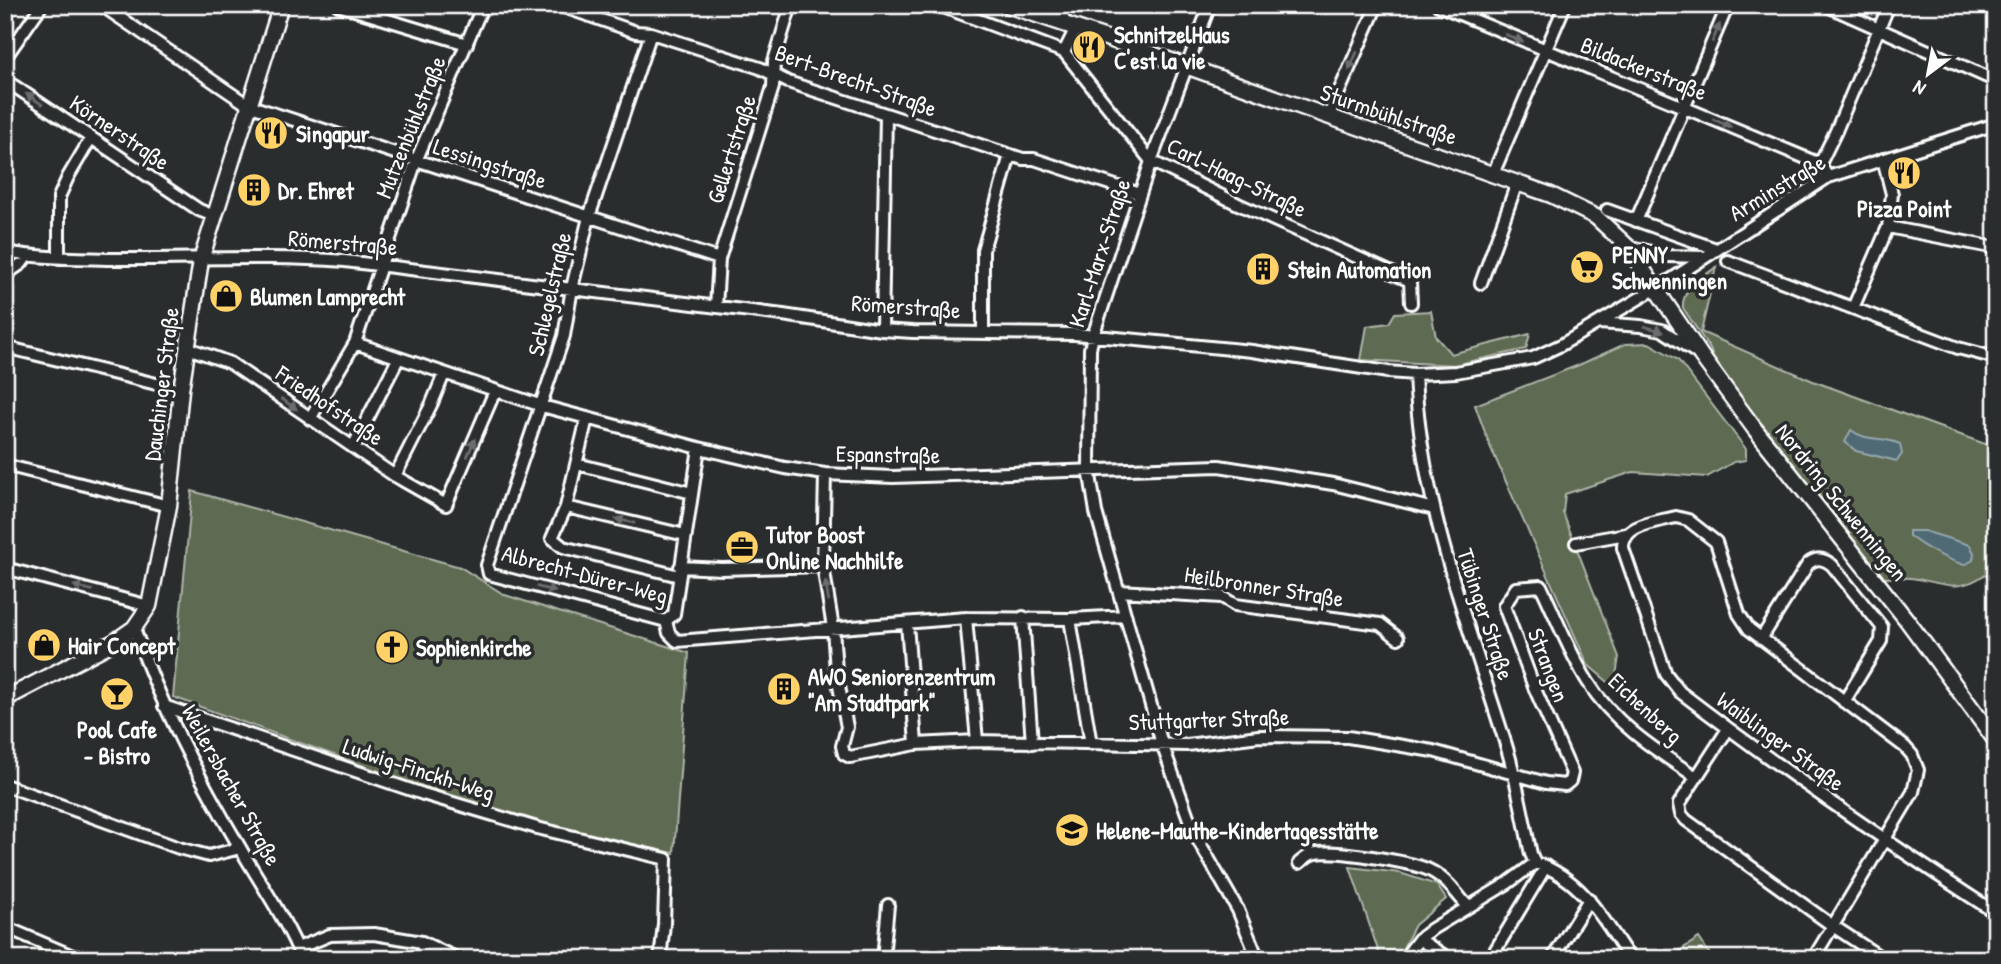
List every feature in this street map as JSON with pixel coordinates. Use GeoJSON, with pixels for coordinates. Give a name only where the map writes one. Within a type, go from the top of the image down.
{"type":"FeatureCollection","features":[{"type":"Feature","properties":{"kind":"main road","name":"Dauchinger Straße"},"geometry":{"type":"LineString","coordinates":[[5,699],[114,642],[134,628],[149,606],[169,506],[181,390],[201,260],[281,5]]}},
{"type":"Feature","properties":{"kind":"main road","name":"Sturmbühlstraße"},"geometry":{"type":"LineString","coordinates":[[1007,5],[1551,195],[1596,217],[1627,246],[1656,288]]}},
{"type":"Feature","properties":{"kind":"main road","name":"Nordring Schwenningen"},"geometry":{"type":"LineString","coordinates":[[1656,288],[1702,357],[1798,486],[1906,619],[1996,741]]}},
{"type":"Feature","properties":{"kind":"street"},"geometry":{"type":"LineString","coordinates":[[5,58],[42,5]]}},
{"type":"Feature","properties":{"kind":"street","name":"Lessingstraße"},"geometry":{"type":"LineString","coordinates":[[101,5],[248,105],[719,259]]}},
{"type":"Feature","properties":{"kind":"street"},"geometry":{"type":"LineString","coordinates":[[338,5],[467,44]]}},
{"type":"Feature","properties":{"kind":"street","name":"Mutzenbühlstraße"},"geometry":{"type":"LineString","coordinates":[[310,419],[355,343],[416,161],[483,5]]}},
{"type":"Feature","properties":{"kind":"street","name":"Bert-Brecht-Straße"},"geometry":{"type":"LineString","coordinates":[[558,5],[636,32],[651,33],[760,68],[774,76],[886,115],[1140,194]]}},
{"type":"Feature","properties":{"kind":"street","name":"Gellertstraße"},"geometry":{"type":"LineString","coordinates":[[716,307],[719,259],[773,87],[774,61],[791,5]]}},
{"type":"Feature","properties":{"kind":"street"},"geometry":{"type":"LineString","coordinates":[[938,5],[1064,52],[1076,28]]}},
{"type":"Feature","properties":{"kind":"street"},"geometry":{"type":"LineString","coordinates":[[1060,23],[1067,5]]}},
{"type":"Feature","properties":{"kind":"street","name":"Karl-Marx-Straße"},"geometry":{"type":"LineString","coordinates":[[1210,5],[1185,66],[1093,336],[1090,360],[1089,469],[1096,512],[1162,744],[1194,834],[1238,910],[1258,959]]}},
{"type":"Feature","properties":{"kind":"street"},"geometry":{"type":"LineString","coordinates":[[1328,117],[1377,5]]}},
{"type":"Feature","properties":{"kind":"street","name":"Bildackerstraße"},"geometry":{"type":"LineString","coordinates":[[1438,5],[1820,164]]}},
{"type":"Feature","properties":{"kind":"street"},"geometry":{"type":"LineString","coordinates":[[1493,174],[1565,5]]}},
{"type":"Feature","properties":{"kind":"street"},"geometry":{"type":"LineString","coordinates":[[1636,221],[1728,5]]}},
{"type":"Feature","properties":{"kind":"street"},"geometry":{"type":"LineString","coordinates":[[1825,5],[1996,80]]}},
{"type":"Feature","properties":{"kind":"street"},"geometry":{"type":"LineString","coordinates":[[1828,177],[1820,164],[1889,5]]}},
{"type":"Feature","properties":{"kind":"street","name":"Schlegelstraße"},"geometry":{"type":"LineString","coordinates":[[488,565],[564,336],[589,216],[651,33]]}},
{"type":"Feature","properties":{"kind":"street","name":"Carl-Haag-Straße"},"geometry":{"type":"LineString","coordinates":[[1064,52],[1152,161],[1238,205],[1410,281],[1411,303]]}},
{"type":"Feature","properties":{"kind":"street","name":"Körnerstraße"},"geometry":{"type":"LineString","coordinates":[[5,80],[199,210],[214,216]]}},
{"type":"Feature","properties":{"kind":"street"},"geometry":{"type":"LineString","coordinates":[[882,330],[886,115]]}},
{"type":"Feature","properties":{"kind":"street","name":"Arminstraße"},"geometry":{"type":"LineString","coordinates":[[1656,288],[1828,177],[1996,124]]}},
{"type":"Feature","properties":{"kind":"street"},"geometry":{"type":"LineString","coordinates":[[59,258],[59,197],[91,138]]}},
{"type":"Feature","properties":{"kind":"street"},"geometry":{"type":"LineString","coordinates":[[982,332],[983,250],[1010,155]]}},
{"type":"Feature","properties":{"kind":"street"},"geometry":{"type":"LineString","coordinates":[[1853,309],[1888,227],[1892,194],[1883,159]]}},
{"type":"Feature","properties":{"kind":"street"},"geometry":{"type":"LineString","coordinates":[[1481,283],[1517,183]]}},
{"type":"Feature","properties":{"kind":"street"},"geometry":{"type":"LineString","coordinates":[[1607,210],[1716,249]]}},
{"type":"Feature","properties":{"kind":"street"},"geometry":{"type":"LineString","coordinates":[[1888,227],[1996,248]]}},
{"type":"Feature","properties":{"kind":"street"},"geometry":{"type":"LineString","coordinates":[[1627,246],[1667,256],[1704,257]]}},
{"type":"Feature","properties":{"kind":"street","name":"Römerstraße"},"geometry":{"type":"LineString","coordinates":[[5,252],[59,258],[304,258],[381,264],[882,330],[1093,336],[1252,351],[1415,374],[1495,367],[1533,358],[1561,345],[1656,288]]}},
{"type":"Feature","properties":{"kind":"street"},"geometry":{"type":"LineString","coordinates":[[5,275],[21,264],[27,256]]}},
{"type":"Feature","properties":{"kind":"street"},"geometry":{"type":"LineString","coordinates":[[1728,261],[1958,348],[1996,358]]}},
{"type":"Feature","properties":{"kind":"street"},"geometry":{"type":"LineString","coordinates":[[1599,323],[1662,330],[1702,357]]}},
{"type":"Feature","properties":{"kind":"street","name":"Espanstraße"},"geometry":{"type":"LineString","coordinates":[[355,343],[542,405],[699,448],[785,468],[825,474],[893,477],[1219,466],[1332,484],[1434,509]]}},
{"type":"Feature","properties":{"kind":"street"},"geometry":{"type":"LineString","coordinates":[[5,347],[181,390]]}},
{"type":"Feature","properties":{"kind":"street","name":"Friedhofstraße"},"geometry":{"type":"LineString","coordinates":[[188,348],[230,363],[395,475],[446,505],[495,391]]}},
{"type":"Feature","properties":{"kind":"street"},"geometry":{"type":"LineString","coordinates":[[354,445],[398,359]]}},
{"type":"Feature","properties":{"kind":"street"},"geometry":{"type":"LineString","coordinates":[[395,475],[432,403],[444,373]]}},
{"type":"Feature","properties":{"kind":"street","name":"Tübinger Straße"},"geometry":{"type":"LineString","coordinates":[[1415,374],[1416,411],[1424,466],[1442,544],[1541,864]]}},
{"type":"Feature","properties":{"kind":"street"},"geometry":{"type":"LineString","coordinates":[[587,418],[566,507],[552,538],[563,547],[679,571],[823,566]]}},
{"type":"Feature","properties":{"kind":"street","name":"Albrecht-Dürer-Weg"},"geometry":{"type":"LineString","coordinates":[[488,565],[489,574],[666,621],[674,614],[699,448]]}},
{"type":"Feature","properties":{"kind":"street"},"geometry":{"type":"LineString","coordinates":[[5,464],[169,506]]}},
{"type":"Feature","properties":{"kind":"street"},"geometry":{"type":"LineString","coordinates":[[577,464],[692,493]]}},
{"type":"Feature","properties":{"kind":"street"},"geometry":{"type":"LineString","coordinates":[[825,474],[823,566],[833,628]]}},
{"type":"Feature","properties":{"kind":"street"},"geometry":{"type":"LineString","coordinates":[[566,507],[685,535]]}},
{"type":"Feature","properties":{"kind":"street"},"geometry":{"type":"LineString","coordinates":[[1576,543],[1624,537],[1630,530],[1676,517],[1688,520],[1711,537],[1719,550],[1743,621],[1761,639],[1912,755],[1918,771],[1913,792],[1813,959]]}},
{"type":"Feature","properties":{"kind":"street","name":"Waiblinger Straße"},"geometry":{"type":"LineString","coordinates":[[1624,537],[1622,548],[1666,674],[1680,692],[1885,841],[1996,914]]}},
{"type":"Feature","properties":{"kind":"street"},"geometry":{"type":"LineString","coordinates":[[1761,639],[1808,564],[1818,559],[1826,560],[1882,627],[1883,632],[1881,641],[1844,702]]}},
{"type":"Feature","properties":{"kind":"street"},"geometry":{"type":"LineString","coordinates":[[5,568],[149,606]]}},
{"type":"Feature","properties":{"kind":"street","name":"Eichenberg"},"geometry":{"type":"LineString","coordinates":[[1541,586],[1588,682],[1605,705],[1652,748],[1696,777]]}},
{"type":"Feature","properties":{"kind":"street","name":"Strangen"},"geometry":{"type":"LineString","coordinates":[[1541,586],[1516,588],[1504,606],[1539,698],[1567,759],[1572,773],[1570,781]]}},
{"type":"Feature","properties":{"kind":"street","name":"Heilbronner Straße"},"geometry":{"type":"LineString","coordinates":[[1119,591],[1222,597],[1235,605],[1380,624],[1398,638]]}},
{"type":"Feature","properties":{"kind":"street"},"geometry":{"type":"LineString","coordinates":[[666,621],[669,633],[677,641],[966,618],[1070,619],[1126,616]]}},
{"type":"Feature","properties":{"kind":"street"},"geometry":{"type":"LineString","coordinates":[[1023,617],[1032,743]]}},
{"type":"Feature","properties":{"kind":"street"},"geometry":{"type":"LineString","coordinates":[[966,618],[976,741]]}},
{"type":"Feature","properties":{"kind":"street"},"geometry":{"type":"LineString","coordinates":[[1070,619],[1091,744]]}},
{"type":"Feature","properties":{"kind":"street"},"geometry":{"type":"LineString","coordinates":[[907,623],[916,744]]}},
{"type":"Feature","properties":{"kind":"street","name":"Weilersbacher Straße"},"geometry":{"type":"LineString","coordinates":[[134,628],[164,706],[300,953]]}},
{"type":"Feature","properties":{"kind":"street","name":"Stuttgarter Straße"},"geometry":{"type":"LineString","coordinates":[[833,628],[836,671],[847,727],[842,746],[844,754],[858,757],[916,744],[976,741],[1187,745],[1259,737],[1348,737],[1433,751],[1546,783],[1565,785],[1570,781]]}},
{"type":"Feature","properties":{"kind":"street","name":"Ludwig-Finckh-Weg"},"geometry":{"type":"LineString","coordinates":[[164,706],[424,794],[537,828],[666,859],[660,959]]}},
{"type":"Feature","properties":{"kind":"street"},"geometry":{"type":"LineString","coordinates":[[1728,729],[1679,804],[1681,814],[1833,926],[1883,959]]}},
{"type":"Feature","properties":{"kind":"street"},"geometry":{"type":"LineString","coordinates":[[5,785],[209,856],[240,848]]}},
{"type":"Feature","properties":{"kind":"street"},"geometry":{"type":"LineString","coordinates":[[1298,863],[1312,854],[1340,854],[1419,867],[1443,879],[1468,908]]}},
{"type":"Feature","properties":{"kind":"street"},"geometry":{"type":"LineString","coordinates":[[1541,864],[1562,876],[1589,899],[1630,959]]}},
{"type":"Feature","properties":{"kind":"street"},"geometry":{"type":"LineString","coordinates":[[1404,959],[1419,939],[1541,864]]}},
{"type":"Feature","properties":{"kind":"street"},"geometry":{"type":"LineString","coordinates":[[1490,959],[1541,864]]}},
{"type":"Feature","properties":{"kind":"street"},"geometry":{"type":"LineString","coordinates":[[1552,959],[1589,899]]}},
{"type":"Feature","properties":{"kind":"street"},"geometry":{"type":"LineString","coordinates":[[883,959],[888,905]]}},
{"type":"Feature","properties":{"kind":"street"},"geometry":{"type":"LineString","coordinates":[[5,927],[80,959]]}},
{"type":"Feature","properties":{"kind":"street"},"geometry":{"type":"LineString","coordinates":[[300,953],[330,935],[374,934],[422,942],[458,959]]}},
{"type":"Feature","properties":{"kind":"street"},"geometry":{"type":"LineString","coordinates":[[1419,939],[1449,959]]}},
{"type":"Feature","properties":{"kind":"street"},"geometry":{"type":"LineString","coordinates":[[422,942],[424,959]]}},
{"type":"Feature","properties":{"kind":"street"},"geometry":{"type":"LineString","coordinates":[[995,959],[1016,959]]}},
{"type":"Feature","properties":{"kind":"green space"},"geometry":{"type":"Polygon","coordinates":[[[1716,267],[1701,332],[1813,381],[1996,448],[1996,579],[1984,575],[1956,586],[1910,578],[1882,578],[1715,364],[1710,349],[1683,308],[1685,295],[1689,290],[1716,267]]]}},
{"type":"Feature","properties":{"kind":"green space"},"geometry":{"type":"Polygon","coordinates":[[[1431,311],[1436,337],[1451,354],[1530,334],[1526,349],[1454,365],[1361,360],[1367,326],[1389,323],[1395,313],[1431,311]]]}},
{"type":"Feature","properties":{"kind":"green space"},"geometry":{"type":"Polygon","coordinates":[[[1649,343],[1678,360],[1746,449],[1746,460],[1734,462],[1707,477],[1633,472],[1565,494],[1563,513],[1619,657],[1614,687],[1588,665],[1490,446],[1475,405],[1579,365],[1625,344],[1649,343]]]}},
{"type":"Feature","properties":{"kind":"green space"},"geometry":{"type":"Polygon","coordinates":[[[192,491],[460,567],[505,595],[689,653],[674,853],[546,826],[420,786],[173,697],[192,491]]]}},
{"type":"Feature","properties":{"kind":"green space"},"geometry":{"type":"Polygon","coordinates":[[[1350,867],[1400,873],[1437,885],[1446,899],[1415,925],[1397,959],[1381,959],[1350,867]]]}},
{"type":"Feature","properties":{"kind":"green space"},"geometry":{"type":"Polygon","coordinates":[[[1699,938],[1713,959],[1667,959],[1699,938]]]}},
{"type":"Feature","properties":{"kind":"water"},"geometry":{"type":"Polygon","coordinates":[[[1851,430],[1863,436],[1900,444],[1902,454],[1897,461],[1856,451],[1845,442],[1851,430]]]}},
{"type":"Feature","properties":{"kind":"water"},"geometry":{"type":"Polygon","coordinates":[[[1909,531],[1924,531],[1970,545],[1974,553],[1973,560],[1964,565],[1942,556],[1909,536],[1909,531]]]}},
{"type":"Feature","properties":{"kind":"place","name":"SchnitzelHaus C'est la vie"},"geometry":{"type":"Point","coordinates":[1089,47]}},
{"type":"Feature","properties":{"kind":"place","name":"Singapur"},"geometry":{"type":"Point","coordinates":[271,133]}},
{"type":"Feature","properties":{"kind":"place","name":"Pizza Point"},"geometry":{"type":"Point","coordinates":[1904,173]}},
{"type":"Feature","properties":{"kind":"place","name":"Dr. Ehret"},"geometry":{"type":"Point","coordinates":[254,190]}},
{"type":"Feature","properties":{"kind":"place","name":"PENNY Schwenningen"},"geometry":{"type":"Point","coordinates":[1587,267]}},
{"type":"Feature","properties":{"kind":"place","name":"Stein Automation"},"geometry":{"type":"Point","coordinates":[1263,269]}},
{"type":"Feature","properties":{"kind":"place","name":"Blumen Lamprecht"},"geometry":{"type":"Point","coordinates":[226,296]}},
{"type":"Feature","properties":{"kind":"place","name":"Tutor Boost Online Nachhilfe"},"geometry":{"type":"Point","coordinates":[742,547]}},
{"type":"Feature","properties":{"kind":"place","name":"Hair Concept"},"geometry":{"type":"Point","coordinates":[44,645]}},
{"type":"Feature","properties":{"kind":"place","name":"Sophienkirche"},"geometry":{"type":"Point","coordinates":[392,647]}},
{"type":"Feature","properties":{"kind":"place","name":"AWO Seniorenzentrum \"Am Stadtpark\""},"geometry":{"type":"Point","coordinates":[784,689]}},
{"type":"Feature","properties":{"kind":"place","name":"Pool Cafe - Bistro"},"geometry":{"type":"Point","coordinates":[117,694]}},
{"type":"Feature","properties":{"kind":"place","name":"Helene-Mauthe-Kindertagesstätte"},"geometry":{"type":"Point","coordinates":[1072,830]}}]}
